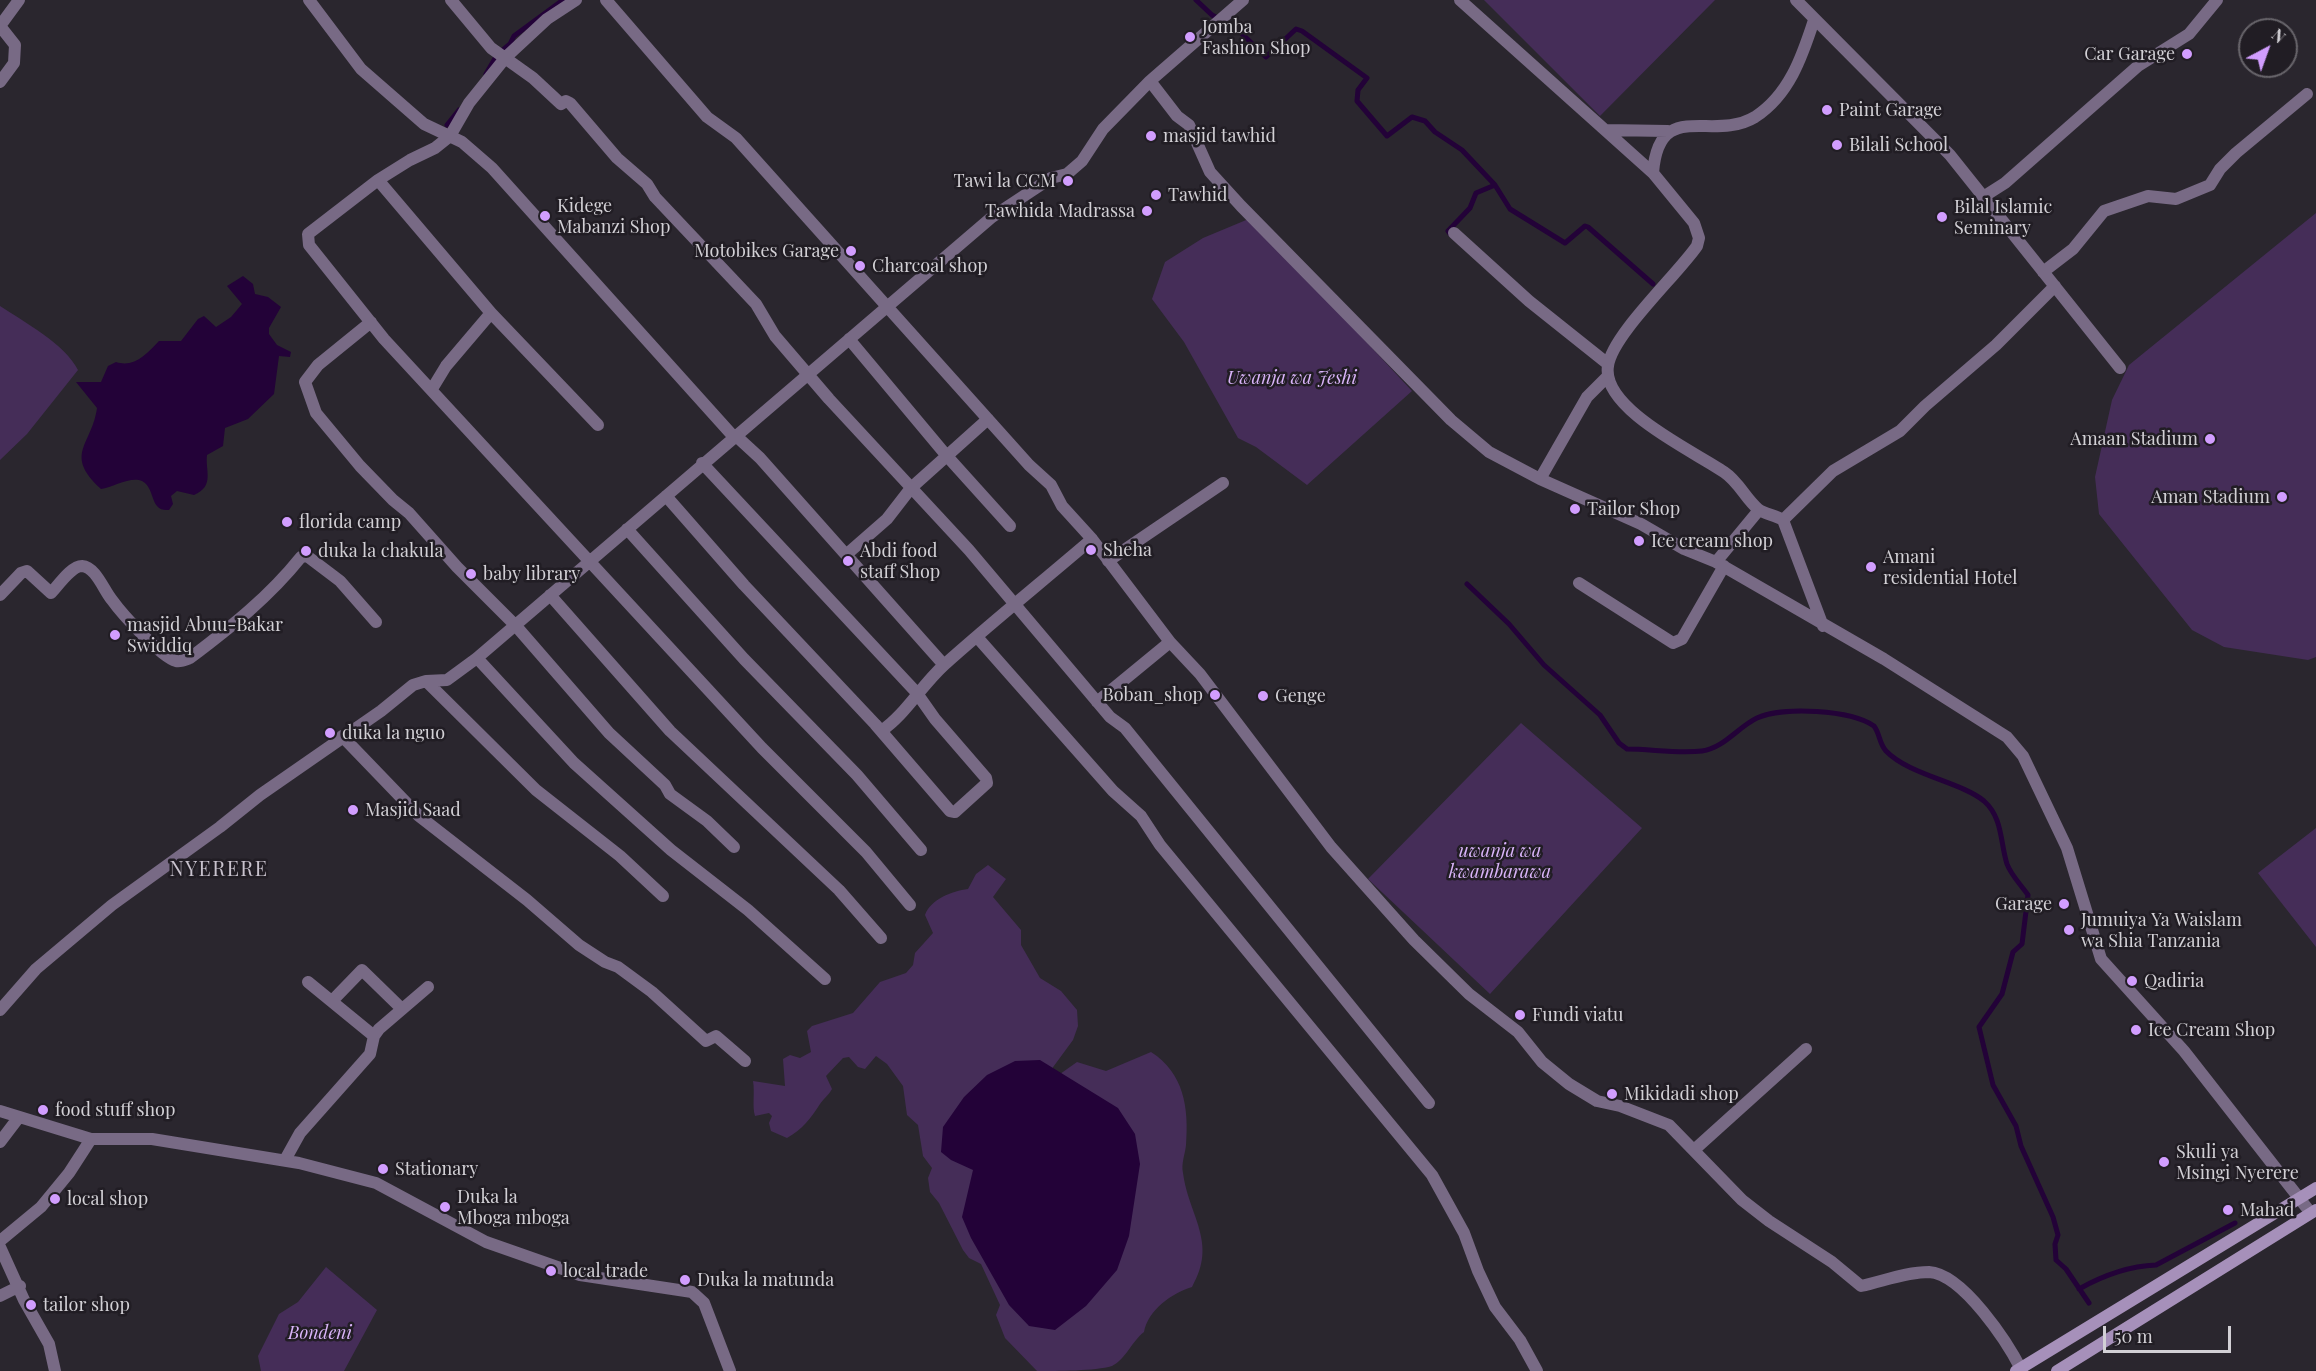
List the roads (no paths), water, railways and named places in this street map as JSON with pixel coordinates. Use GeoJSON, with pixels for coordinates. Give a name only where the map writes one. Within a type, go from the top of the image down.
{"type":"FeatureCollection","features":[{"type":"Feature","properties":{"kind":"main road"},"geometry":{"type":"LineString","coordinates":[[2019,1370],[2316,1188]]}},
{"type":"Feature","properties":{"kind":"main road"},"geometry":{"type":"LineString","coordinates":[[2057,1371],[2313,1211]]}},
{"type":"Feature","properties":{"kind":"street"},"geometry":{"type":"LineString","coordinates":[[0,82],[14,63],[15,45],[0,26],[19,0]]}},
{"type":"Feature","properties":{"kind":"street"},"geometry":{"type":"LineString","coordinates":[[309,0],[361,69],[424,124],[462,142],[519,197],[734,436],[760,458],[945,665]]}},
{"type":"Feature","properties":{"kind":"street"},"geometry":{"type":"LineString","coordinates":[[451,0],[491,48],[506,57],[561,104],[566,101],[570,103],[617,158],[646,184],[655,197],[756,304],[775,336],[969,550],[1034,629],[1049,642],[1097,702],[1116,723],[1125,728],[1429,1103]]}},
{"type":"Feature","properties":{"kind":"street"},"geometry":{"type":"LineString","coordinates":[[576,0],[547,19],[506,57],[469,103],[450,135],[435,148],[378,180],[308,234],[306,239],[370,322],[762,748],[866,852],[910,905]]}},
{"type":"Feature","properties":{"kind":"street"},"geometry":{"type":"LineString","coordinates":[[606,0],[707,117],[736,138],[1051,485],[1062,506],[1092,538],[1170,642],[1200,674],[1331,847],[1414,940],[1461,986],[1518,1032],[1542,1062],[1569,1084],[1597,1101],[1620,1106],[1669,1125],[1742,1200],[1769,1221],[1832,1262],[1862,1286],[1907,1273],[1932,1272],[1947,1280],[1989,1319],[2019,1370]]}},
{"type":"Feature","properties":{"kind":"street"},"geometry":{"type":"LineString","coordinates":[[0,1010],[36,969],[112,905],[342,736],[381,711],[412,685],[426,681],[447,680],[477,658],[992,217],[1052,178],[1067,174],[1082,161],[1103,129],[1150,81],[1216,27],[1243,0]]}},
{"type":"Feature","properties":{"kind":"street"},"geometry":{"type":"LineString","coordinates":[[1460,0],[1653,172],[1694,223],[1699,238],[1687,261],[1621,338],[1608,364],[1607,377],[1615,392],[1649,426],[1725,472],[1738,483],[1759,510],[1783,520],[1823,626]]}},
{"type":"Feature","properties":{"kind":"street"},"geometry":{"type":"LineString","coordinates":[[1796,0],[1950,155],[2120,368]]}},
{"type":"Feature","properties":{"kind":"street"},"geometry":{"type":"LineString","coordinates":[[1983,197],[2005,183],[2138,66],[2189,34],[2217,0]]}},
{"type":"Feature","properties":{"kind":"street"},"geometry":{"type":"LineString","coordinates":[[1605,130],[1668,131],[1679,127],[1737,123],[1753,118],[1766,108],[1795,75],[1814,20]]}},
{"type":"Feature","properties":{"kind":"street"},"geometry":{"type":"LineString","coordinates":[[1150,81],[1177,116],[1189,125],[1210,172],[1241,206],[1451,420],[1489,452],[1540,479],[1641,524],[1684,549],[1720,564],[1823,626],[1884,659],[2007,737],[2023,756],[2067,848],[2102,958],[2184,1051],[2299,1198],[2313,1211]]}},
{"type":"Feature","properties":{"kind":"street"},"geometry":{"type":"LineString","coordinates":[[2043,272],[2073,249],[2104,211],[2148,196],[2176,199],[2210,184],[2220,169],[2236,153],[2307,94]]}},
{"type":"Feature","properties":{"kind":"street"},"geometry":{"type":"LineString","coordinates":[[1653,172],[1654,157],[1660,141],[1668,131]]}},
{"type":"Feature","properties":{"kind":"street"},"geometry":{"type":"LineString","coordinates":[[378,180],[491,314],[598,424]]}},
{"type":"Feature","properties":{"kind":"street"},"geometry":{"type":"LineString","coordinates":[[1454,234],[1529,301],[1608,364]]}},
{"type":"Feature","properties":{"kind":"street"},"geometry":{"type":"LineString","coordinates":[[1783,520],[1833,471],[1900,431],[1925,406],[1996,345],[2055,286]]}},
{"type":"Feature","properties":{"kind":"street"},"geometry":{"type":"LineString","coordinates":[[432,389],[446,366],[491,314]]}},
{"type":"Feature","properties":{"kind":"street"},"geometry":{"type":"LineString","coordinates":[[370,322],[318,365],[305,382],[316,414],[360,466],[409,513],[457,567],[516,626],[609,733],[665,785],[670,794],[707,821],[734,847]]}},
{"type":"Feature","properties":{"kind":"street"},"geometry":{"type":"LineString","coordinates":[[849,339],[946,455],[1010,526]]}},
{"type":"Feature","properties":{"kind":"street"},"geometry":{"type":"LineString","coordinates":[[1540,479],[1587,397],[1607,377]]}},
{"type":"Feature","properties":{"kind":"street"},"geometry":{"type":"LineString","coordinates":[[847,554],[887,519],[911,488],[988,418]]}},
{"type":"Feature","properties":{"kind":"street"},"geometry":{"type":"LineString","coordinates":[[666,496],[950,811],[955,812],[982,789],[987,783],[986,778],[935,719],[916,692],[702,463]]}},
{"type":"Feature","properties":{"kind":"street"},"geometry":{"type":"LineString","coordinates":[[1108,561],[1223,483]]}},
{"type":"Feature","properties":{"kind":"street"},"geometry":{"type":"LineString","coordinates":[[1579,583],[1672,644],[1682,639],[1720,564],[1759,510]]}},
{"type":"Feature","properties":{"kind":"street"},"geometry":{"type":"LineString","coordinates":[[627,529],[744,659],[857,775],[921,850]]}},
{"type":"Feature","properties":{"kind":"street"},"geometry":{"type":"LineString","coordinates":[[880,731],[896,720],[916,692],[945,665],[1092,538]]}},
{"type":"Feature","properties":{"kind":"street"},"geometry":{"type":"LineString","coordinates":[[0,595],[21,573],[27,571],[51,593],[76,567],[83,566],[90,569],[111,600],[142,634],[173,660],[180,661],[190,658],[244,617],[278,586],[301,557],[307,556],[340,580],[376,622]]}},
{"type":"Feature","properties":{"kind":"street"},"geometry":{"type":"LineString","coordinates":[[550,595],[676,738],[839,890],[881,938]]}},
{"type":"Feature","properties":{"kind":"street"},"geometry":{"type":"LineString","coordinates":[[977,637],[1113,791],[1141,816],[1160,845],[1432,1175],[1464,1233],[1495,1307],[1520,1340],[1537,1371]]}},
{"type":"Feature","properties":{"kind":"street"},"geometry":{"type":"LineString","coordinates":[[1097,702],[1170,642]]}},
{"type":"Feature","properties":{"kind":"street"},"geometry":{"type":"LineString","coordinates":[[477,658],[574,763],[671,850],[748,910],[825,980]]}},
{"type":"Feature","properties":{"kind":"street"},"geometry":{"type":"LineString","coordinates":[[426,681],[536,790],[620,856],[663,896]]}},
{"type":"Feature","properties":{"kind":"street"},"geometry":{"type":"LineString","coordinates":[[342,736],[419,816],[527,900],[579,945],[605,962],[618,967],[652,992],[706,1041],[716,1036],[745,1061]]}},
{"type":"Feature","properties":{"kind":"street"},"geometry":{"type":"LineString","coordinates":[[332,1001],[362,969],[402,1009]]}},
{"type":"Feature","properties":{"kind":"street"},"geometry":{"type":"LineString","coordinates":[[308,982],[374,1036]]}},
{"type":"Feature","properties":{"kind":"street"},"geometry":{"type":"LineString","coordinates":[[285,1160],[300,1133],[370,1054],[374,1036],[428,987]]}},
{"type":"Feature","properties":{"kind":"street"},"geometry":{"type":"LineString","coordinates":[[1694,1150],[1806,1050]]}},
{"type":"Feature","properties":{"kind":"street"},"geometry":{"type":"LineString","coordinates":[[0,1111],[91,1139],[152,1139],[285,1160],[376,1183],[486,1242],[580,1275],[692,1292],[704,1304],[730,1371]]}},
{"type":"Feature","properties":{"kind":"street"},"geometry":{"type":"LineString","coordinates":[[0,1142],[18,1117]]}},
{"type":"Feature","properties":{"kind":"street"},"geometry":{"type":"LineString","coordinates":[[0,1241],[40,1207],[69,1173],[91,1139]]}},
{"type":"Feature","properties":{"kind":"street"},"geometry":{"type":"LineString","coordinates":[[0,1247],[20,1286],[24,1300],[49,1344],[55,1371]]}},
{"type":"Feature","properties":{"kind":"street"},"geometry":{"type":"LineString","coordinates":[[0,1296],[20,1286]]}},
{"type":"Feature","properties":{"kind":"waterway"},"geometry":{"type":"LineString","coordinates":[[486,74],[497,55],[510,44],[514,36],[563,0]]}},
{"type":"Feature","properties":{"kind":"waterway"},"geometry":{"type":"LineString","coordinates":[[1196,0],[1212,15],[1237,29],[1266,57],[1296,29],[1302,31],[1367,78],[1358,90],[1357,101],[1387,136],[1412,117],[1425,121],[1435,132],[1462,150],[1495,185],[1510,209],[1565,243],[1585,226],[1588,227],[1653,284]]}},
{"type":"Feature","properties":{"kind":"waterway"},"geometry":{"type":"LineString","coordinates":[[447,125],[459,110]]}},
{"type":"Feature","properties":{"kind":"waterway"},"geometry":{"type":"LineString","coordinates":[[1451,235],[1448,231],[1470,208],[1476,193],[1495,185]]}},
{"type":"Feature","properties":{"kind":"waterway"},"geometry":{"type":"LineString","coordinates":[[1467,584],[1509,624],[1544,665],[1600,715],[1619,743],[1627,749],[1702,751],[1717,746],[1750,722],[1769,714],[1799,711],[1834,713],[1850,716],[1874,726],[1884,748],[1896,759],[1974,794],[1984,801],[1998,823],[2009,868],[2028,895],[2022,944],[2013,952],[2002,994],[1979,1027],[1993,1085],[2016,1126],[2021,1146],[2053,1217],[2058,1235],[2055,1244],[2056,1260],[2066,1269],[2089,1303]]}},
{"type":"Feature","properties":{"kind":"waterway"},"geometry":{"type":"LineString","coordinates":[[2079,1289],[2116,1272],[2156,1265],[2235,1223]]}},
{"type":"Feature","properties":{"kind":"place","name":"Jomba Fashion Shop"},"geometry":{"type":"Point","coordinates":[1190,37]}},
{"type":"Feature","properties":{"kind":"place","name":"Car Garage"},"geometry":{"type":"Point","coordinates":[2187,54]}},
{"type":"Feature","properties":{"kind":"place","name":"Paint Garage"},"geometry":{"type":"Point","coordinates":[1827,110]}},
{"type":"Feature","properties":{"kind":"place","name":"masjid tawhid"},"geometry":{"type":"Point","coordinates":[1151,136]}},
{"type":"Feature","properties":{"kind":"place","name":"Bilali School"},"geometry":{"type":"Point","coordinates":[1837,145]}},
{"type":"Feature","properties":{"kind":"place","name":"Tawi la CCM"},"geometry":{"type":"Point","coordinates":[1068,181]}},
{"type":"Feature","properties":{"kind":"place","name":"Tawhid"},"geometry":{"type":"Point","coordinates":[1156,195]}},
{"type":"Feature","properties":{"kind":"place","name":"Tawhida Madrassa"},"geometry":{"type":"Point","coordinates":[1147,211]}},
{"type":"Feature","properties":{"kind":"place","name":"Kidege Mabanzi Shop"},"geometry":{"type":"Point","coordinates":[545,216]}},
{"type":"Feature","properties":{"kind":"place","name":"Bilal Islamic Seminary"},"geometry":{"type":"Point","coordinates":[1942,217]}},
{"type":"Feature","properties":{"kind":"place","name":"Motobikes Garage"},"geometry":{"type":"Point","coordinates":[851,251]}},
{"type":"Feature","properties":{"kind":"place","name":"Charcoal shop"},"geometry":{"type":"Point","coordinates":[860,266]}},
{"type":"Feature","properties":{"kind":"place","name":"Amaan Stadium"},"geometry":{"type":"Point","coordinates":[2210,439]}},
{"type":"Feature","properties":{"kind":"place","name":"Aman Stadium"},"geometry":{"type":"Point","coordinates":[2282,497]}},
{"type":"Feature","properties":{"kind":"place","name":"Tailor Shop"},"geometry":{"type":"Point","coordinates":[1575,509]}},
{"type":"Feature","properties":{"kind":"place","name":"florida camp"},"geometry":{"type":"Point","coordinates":[287,522]}},
{"type":"Feature","properties":{"kind":"place","name":"Ice cream shop"},"geometry":{"type":"Point","coordinates":[1639,541]}},
{"type":"Feature","properties":{"kind":"place","name":"Sheha"},"geometry":{"type":"Point","coordinates":[1091,550]}},
{"type":"Feature","properties":{"kind":"place","name":"duka la chakula"},"geometry":{"type":"Point","coordinates":[306,551]}},
{"type":"Feature","properties":{"kind":"place","name":"Abdi food staff Shop"},"geometry":{"type":"Point","coordinates":[848,561]}},
{"type":"Feature","properties":{"kind":"place","name":"Amani residential Hotel"},"geometry":{"type":"Point","coordinates":[1871,567]}},
{"type":"Feature","properties":{"kind":"place","name":"baby library"},"geometry":{"type":"Point","coordinates":[471,574]}},
{"type":"Feature","properties":{"kind":"place","name":"masjid Abuu-Bakar Swiddiq"},"geometry":{"type":"Point","coordinates":[115,635]}},
{"type":"Feature","properties":{"kind":"place","name":"Boban_shop"},"geometry":{"type":"Point","coordinates":[1215,695]}},
{"type":"Feature","properties":{"kind":"place","name":"Genge"},"geometry":{"type":"Point","coordinates":[1263,696]}},
{"type":"Feature","properties":{"kind":"place","name":"duka la nguo"},"geometry":{"type":"Point","coordinates":[330,733]}},
{"type":"Feature","properties":{"kind":"place","name":"Masjid Saad"},"geometry":{"type":"Point","coordinates":[353,810]}},
{"type":"Feature","properties":{"kind":"place","name":"Garage"},"geometry":{"type":"Point","coordinates":[2064,904]}},
{"type":"Feature","properties":{"kind":"place","name":"Jumuiya Ya Waislam wa Shia Tanzania"},"geometry":{"type":"Point","coordinates":[2069,930]}},
{"type":"Feature","properties":{"kind":"place","name":"Qadiria"},"geometry":{"type":"Point","coordinates":[2132,981]}},
{"type":"Feature","properties":{"kind":"place","name":"Fundi viatu"},"geometry":{"type":"Point","coordinates":[1520,1015]}},
{"type":"Feature","properties":{"kind":"place","name":"Ice Cream Shop"},"geometry":{"type":"Point","coordinates":[2136,1030]}},
{"type":"Feature","properties":{"kind":"place","name":"Mikidadi shop"},"geometry":{"type":"Point","coordinates":[1612,1094]}},
{"type":"Feature","properties":{"kind":"place","name":"food stuff shop"},"geometry":{"type":"Point","coordinates":[43,1110]}},
{"type":"Feature","properties":{"kind":"place","name":"Skuli ya Msingi Nyerere"},"geometry":{"type":"Point","coordinates":[2164,1162]}},
{"type":"Feature","properties":{"kind":"place","name":"Stationary"},"geometry":{"type":"Point","coordinates":[383,1169]}},
{"type":"Feature","properties":{"kind":"place","name":"local shop"},"geometry":{"type":"Point","coordinates":[55,1199]}},
{"type":"Feature","properties":{"kind":"place","name":"Duka la Mboga mboga"},"geometry":{"type":"Point","coordinates":[445,1207]}},
{"type":"Feature","properties":{"kind":"place","name":"Mahad"},"geometry":{"type":"Point","coordinates":[2228,1210]}},
{"type":"Feature","properties":{"kind":"place","name":"local trade"},"geometry":{"type":"Point","coordinates":[551,1271]}},
{"type":"Feature","properties":{"kind":"place","name":"Duka la matunda"},"geometry":{"type":"Point","coordinates":[685,1280]}},
{"type":"Feature","properties":{"kind":"place","name":"tailor shop"},"geometry":{"type":"Point","coordinates":[31,1305]}},
{"type":"Feature","properties":{"kind":"district","name":"NYERERE"},"geometry":{"type":"Point","coordinates":[219,870]}},
{"type":"Feature","properties":{"kind":"park label","name":"Uwanja wa Jeshi"},"geometry":{"type":"Point","coordinates":[1292,378]}},
{"type":"Feature","properties":{"kind":"park label","name":"uwanja wa kwambarawa"},"geometry":{"type":"Point","coordinates":[1500,861]}},
{"type":"Feature","properties":{"kind":"park label","name":"Bondeni"},"geometry":{"type":"Point","coordinates":[320,1333]}}]}
